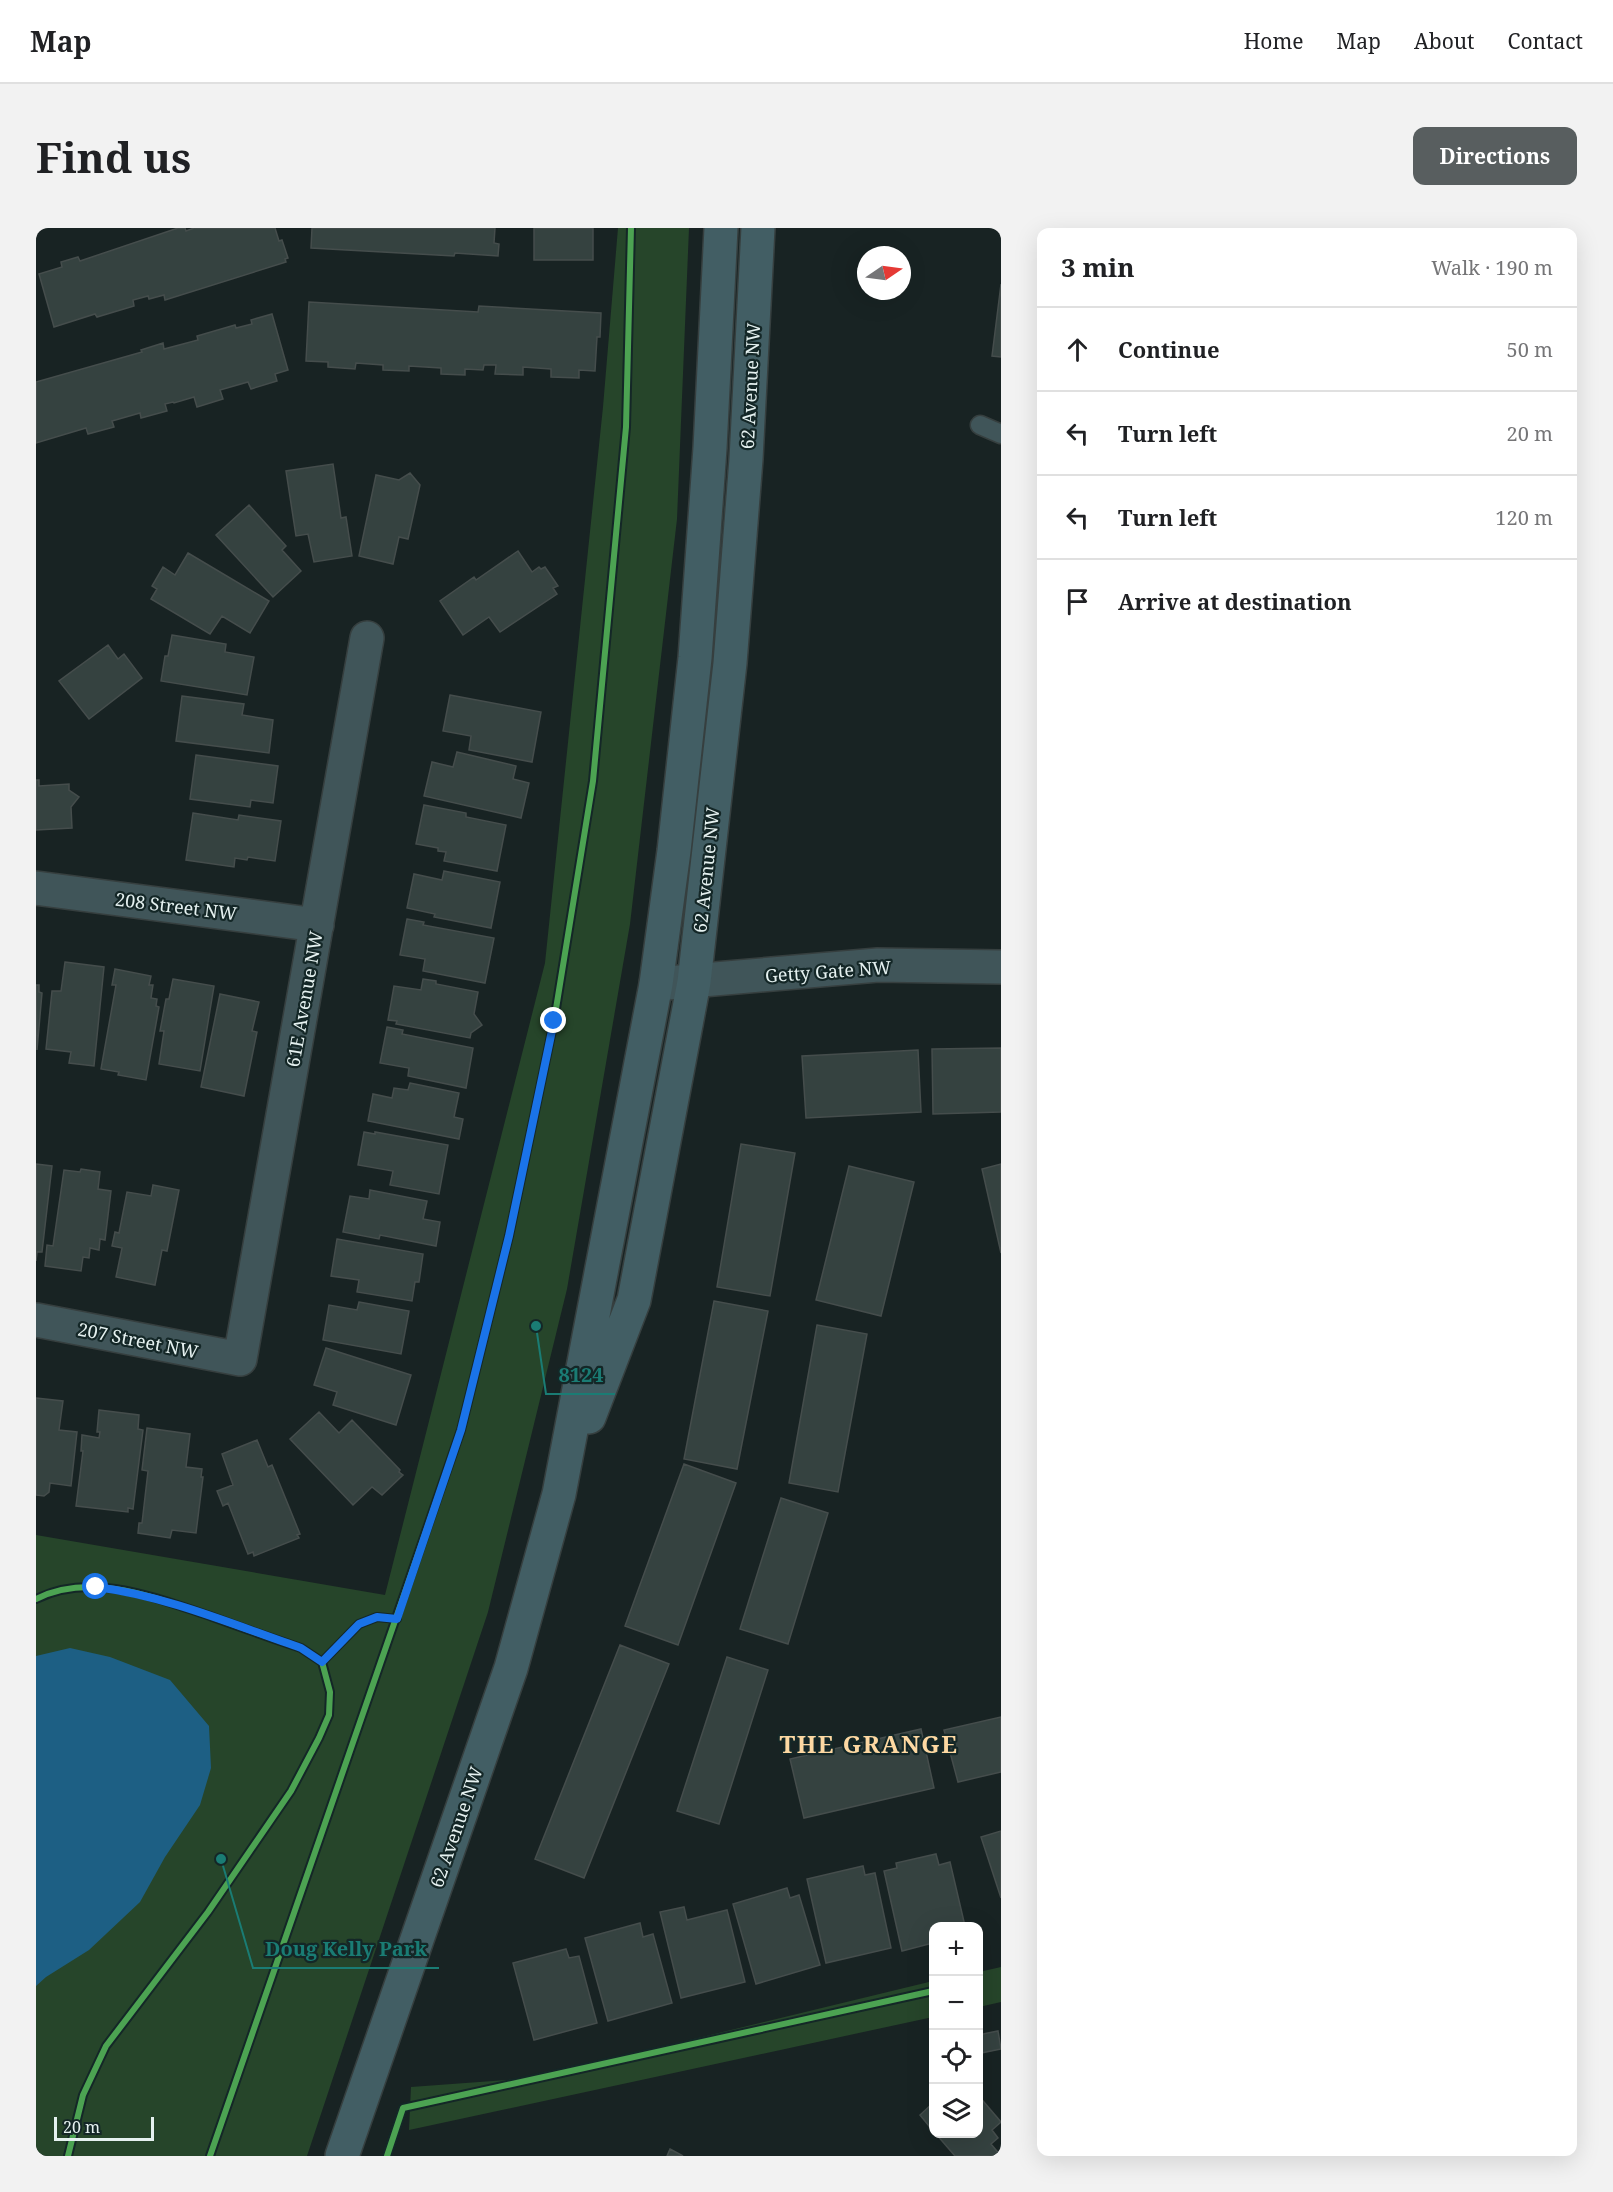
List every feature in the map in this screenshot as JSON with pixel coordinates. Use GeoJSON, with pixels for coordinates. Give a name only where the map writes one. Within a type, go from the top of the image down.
{"type":"FeatureCollection","features":[{"type":"Feature","properties":{"kind":"main road","name":"62 Avenue NW"},"geometry":{"type":"LineString","coordinates":[[342,2156],[511,1668],[559,1494],[656,984],[674,851],[695,658],[710,447],[721,228]]}},
{"type":"Feature","properties":{"kind":"main road","name":"62 Avenue NW"},"geometry":{"type":"LineString","coordinates":[[559,1494],[634,1300],[694,982],[730,663],[747,447],[758,228]]}},
{"type":"Feature","properties":{"kind":"street","name":"61E Avenue NW"},"geometry":{"type":"LineString","coordinates":[[240,1359],[367,638]]}},
{"type":"Feature","properties":{"kind":"street","name":"208 Street NW"},"geometry":{"type":"LineString","coordinates":[[36,888],[317,925]]}},
{"type":"Feature","properties":{"kind":"street","name":"Getty Gate NW"},"geometry":{"type":"LineString","coordinates":[[656,984],[878,965],[1001,967]]}},
{"type":"Feature","properties":{"kind":"street","name":"207 Street NW"},"geometry":{"type":"LineString","coordinates":[[36,1320],[240,1359]]}},
{"type":"Feature","properties":{"kind":"lane"},"geometry":{"type":"LineString","coordinates":[[980,425],[1001,434]]}},
{"type":"Feature","properties":{"kind":"green space"},"geometry":{"type":"Polygon","coordinates":[[[618,228],[689,228],[677,519],[630,924],[567,1289],[488,1612],[307,2156],[36,2156],[36,1535],[385,1595],[545,963],[603,407],[618,228]]]}},
{"type":"Feature","properties":{"kind":"green space"},"geometry":{"type":"Polygon","coordinates":[[[1001,1967],[1001,2002],[983,2006],[983,1971],[1001,1967]]]}},
{"type":"Feature","properties":{"kind":"green space"},"geometry":{"type":"Polygon","coordinates":[[[929,1982],[929,2018],[409,2130],[411,2087],[533,2078],[929,1982]]]}},
{"type":"Feature","properties":{"kind":"water"},"geometry":{"type":"Polygon","coordinates":[[[70,1648],[110,1657],[170,1680],[209,1726],[211,1768],[200,1805],[165,1857],[140,1902],[89,1950],[46,1977],[36,1986],[36,1656],[70,1648]]]}},
{"type":"Feature","properties":{"kind":"building"},"geometry":{"type":"Polygon","coordinates":[[[178,228],[185,228],[186,231],[194,228],[275,228],[288,258],[285,259],[286,262],[165,300],[164,295],[149,299],[148,296],[133,300],[134,306],[97,317],[95,314],[54,327],[39,274],[62,267],[61,262],[78,257],[80,261],[178,228]]]}},
{"type":"Feature","properties":{"kind":"building"},"geometry":{"type":"Polygon","coordinates":[[[312,228],[495,228],[494,243],[499,244],[498,256],[455,253],[454,256],[311,248],[312,228]]]}},
{"type":"Feature","properties":{"kind":"building"},"geometry":{"type":"Polygon","coordinates":[[[534,228],[593,228],[593,260],[534,260],[534,228]]]}},
{"type":"Feature","properties":{"kind":"building"},"geometry":{"type":"Polygon","coordinates":[[[1001,284],[1001,357],[992,356],[1001,284]]]}},
{"type":"Feature","properties":{"kind":"building"},"geometry":{"type":"Polygon","coordinates":[[[309,302],[478,312],[479,306],[601,313],[595,371],[579,370],[579,378],[551,377],[551,369],[523,367],[523,375],[495,374],[496,365],[484,365],[483,370],[465,369],[465,375],[441,374],[441,368],[409,366],[409,371],[383,370],[383,365],[356,363],[355,369],[328,367],[328,362],[306,361],[309,302]]]}},
{"type":"Feature","properties":{"kind":"building"},"geometry":{"type":"Polygon","coordinates":[[[272,314],[288,370],[275,374],[277,381],[251,389],[248,382],[220,390],[223,399],[197,407],[194,397],[165,404],[167,411],[141,418],[140,413],[112,421],[114,427],[88,434],[86,428],[36,443],[36,382],[142,352],[141,350],[163,343],[164,349],[198,340],[197,336],[235,325],[236,328],[252,324],[251,320],[272,314]]]}},
{"type":"Feature","properties":{"kind":"building"},"geometry":{"type":"Polygon","coordinates":[[[333,464],[341,518],[346,517],[352,556],[314,562],[308,534],[296,536],[286,471],[333,464]]]}},
{"type":"Feature","properties":{"kind":"building"},"geometry":{"type":"Polygon","coordinates":[[[410,473],[420,485],[408,539],[399,537],[393,564],[359,556],[376,475],[399,480],[410,473]]]}},
{"type":"Feature","properties":{"kind":"building"},"geometry":{"type":"Polygon","coordinates":[[[249,505],[286,546],[282,550],[301,571],[273,597],[216,535],[249,505]]]}},
{"type":"Feature","properties":{"kind":"building"},"geometry":{"type":"Polygon","coordinates":[[[518,551],[532,572],[539,567],[541,569],[545,567],[558,586],[553,588],[557,594],[500,632],[489,617],[463,635],[440,601],[474,577],[476,580],[518,551]]]}},
{"type":"Feature","properties":{"kind":"building"},"geometry":{"type":"Polygon","coordinates":[[[188,553],[269,601],[250,633],[222,616],[210,634],[151,599],[157,589],[152,586],[163,567],[175,575],[188,553]]]}},
{"type":"Feature","properties":{"kind":"building"},"geometry":{"type":"Polygon","coordinates":[[[172,635],[226,644],[225,652],[254,657],[247,695],[161,681],[165,656],[168,656],[172,635]]]}},
{"type":"Feature","properties":{"kind":"building"},"geometry":{"type":"Polygon","coordinates":[[[108,645],[118,659],[124,654],[142,678],[89,719],[59,681],[108,645]]]}},
{"type":"Feature","properties":{"kind":"building"},"geometry":{"type":"Polygon","coordinates":[[[450,695],[541,712],[532,762],[469,750],[471,736],[443,731],[450,695]]]}},
{"type":"Feature","properties":{"kind":"building"},"geometry":{"type":"Polygon","coordinates":[[[182,696],[244,704],[242,715],[273,720],[269,753],[176,741],[182,696]]]}},
{"type":"Feature","properties":{"kind":"building"},"geometry":{"type":"Polygon","coordinates":[[[457,752],[516,766],[513,779],[529,783],[521,818],[424,796],[432,762],[453,767],[457,752]]]}},
{"type":"Feature","properties":{"kind":"building"},"geometry":{"type":"Polygon","coordinates":[[[196,755],[278,766],[273,803],[251,800],[250,807],[190,799],[196,755]]]}},
{"type":"Feature","properties":{"kind":"building"},"geometry":{"type":"Polygon","coordinates":[[[36,780],[39,780],[39,786],[69,784],[69,790],[79,797],[71,807],[72,828],[36,830],[36,780]]]}},
{"type":"Feature","properties":{"kind":"building"},"geometry":{"type":"Polygon","coordinates":[[[424,805],[466,813],[466,817],[506,825],[497,871],[444,861],[446,852],[438,851],[438,848],[416,844],[424,805]]]}},
{"type":"Feature","properties":{"kind":"building"},"geometry":{"type":"Polygon","coordinates":[[[193,813],[238,820],[239,815],[281,821],[275,861],[248,857],[247,860],[235,858],[234,867],[186,860],[193,813]]]}},
{"type":"Feature","properties":{"kind":"building"},"geometry":{"type":"Polygon","coordinates":[[[444,871],[500,882],[491,928],[434,917],[435,914],[407,908],[414,874],[442,880],[444,871]]]}},
{"type":"Feature","properties":{"kind":"building"},"geometry":{"type":"Polygon","coordinates":[[[407,919],[424,922],[423,925],[494,938],[485,983],[423,971],[425,959],[400,955],[407,919]]]}},
{"type":"Feature","properties":{"kind":"building"},"geometry":{"type":"Polygon","coordinates":[[[65,962],[104,967],[94,1066],[69,1063],[71,1052],[46,1049],[52,991],[61,991],[65,962]]]}},
{"type":"Feature","properties":{"kind":"building"},"geometry":{"type":"Polygon","coordinates":[[[115,969],[151,976],[149,985],[153,985],[151,998],[157,999],[156,1006],[159,1007],[146,1080],[101,1069],[116,985],[112,985],[115,969]]]}},
{"type":"Feature","properties":{"kind":"building"},"geometry":{"type":"Polygon","coordinates":[[[173,979],[214,986],[200,1071],[159,1064],[164,1031],[160,1031],[166,999],[169,999],[173,979]]]}},
{"type":"Feature","properties":{"kind":"building"},"geometry":{"type":"Polygon","coordinates":[[[423,979],[436,981],[436,984],[478,992],[474,1014],[482,1025],[471,1033],[470,1038],[396,1024],[397,1021],[388,1020],[394,986],[421,990],[423,979]]]}},
{"type":"Feature","properties":{"kind":"building"},"geometry":{"type":"Polygon","coordinates":[[[36,985],[39,985],[39,992],[42,993],[37,1050],[36,985]]]}},
{"type":"Feature","properties":{"kind":"building"},"geometry":{"type":"Polygon","coordinates":[[[220,994],[259,1002],[252,1031],[257,1032],[244,1096],[201,1087],[220,994]]]}},
{"type":"Feature","properties":{"kind":"building"},"geometry":{"type":"Polygon","coordinates":[[[387,1027],[403,1030],[402,1034],[473,1048],[466,1088],[408,1076],[409,1068],[380,1063],[387,1027]]]}},
{"type":"Feature","properties":{"kind":"building"},"geometry":{"type":"Polygon","coordinates":[[[1001,1048],[1001,1112],[933,1114],[932,1049],[1001,1048]]]}},
{"type":"Feature","properties":{"kind":"building"},"geometry":{"type":"Polygon","coordinates":[[[918,1050],[921,1112],[806,1118],[802,1056],[918,1050]]]}},
{"type":"Feature","properties":{"kind":"building"},"geometry":{"type":"Polygon","coordinates":[[[410,1083],[459,1093],[454,1117],[463,1119],[459,1139],[368,1121],[373,1094],[392,1098],[394,1088],[408,1090],[410,1083]]]}},
{"type":"Feature","properties":{"kind":"building"},"geometry":{"type":"Polygon","coordinates":[[[364,1132],[448,1145],[439,1194],[390,1185],[393,1171],[358,1165],[364,1132]]]}},
{"type":"Feature","properties":{"kind":"building"},"geometry":{"type":"Polygon","coordinates":[[[741,1144],[795,1153],[770,1296],[717,1287],[741,1144]]]}},
{"type":"Feature","properties":{"kind":"building"},"geometry":{"type":"Polygon","coordinates":[[[36,1164],[52,1166],[42,1252],[37,1252],[36,1261],[36,1164]]]}},
{"type":"Feature","properties":{"kind":"building"},"geometry":{"type":"Polygon","coordinates":[[[1001,1164],[1001,1253],[982,1169],[1001,1164]]]}},
{"type":"Feature","properties":{"kind":"building"},"geometry":{"type":"Polygon","coordinates":[[[849,1166],[914,1182],[881,1316],[816,1300],[849,1166]]]}},
{"type":"Feature","properties":{"kind":"building"},"geometry":{"type":"Polygon","coordinates":[[[81,1169],[100,1172],[98,1189],[111,1191],[105,1240],[100,1239],[99,1250],[90,1248],[89,1258],[83,1257],[81,1271],[45,1266],[47,1245],[53,1246],[64,1170],[80,1172],[81,1169]]]}},
{"type":"Feature","properties":{"kind":"building"},"geometry":{"type":"Polygon","coordinates":[[[153,1185],[179,1190],[167,1251],[162,1250],[155,1285],[116,1277],[122,1248],[112,1246],[115,1232],[119,1233],[127,1192],[151,1196],[153,1185]]]}},
{"type":"Feature","properties":{"kind":"building"},"geometry":{"type":"Polygon","coordinates":[[[370,1190],[427,1201],[423,1219],[440,1222],[436,1246],[380,1235],[379,1239],[343,1232],[350,1196],[369,1199],[370,1190]]]}},
{"type":"Feature","properties":{"kind":"building"},"geometry":{"type":"Polygon","coordinates":[[[337,1239],[423,1254],[419,1282],[415,1282],[412,1301],[357,1292],[359,1280],[331,1276],[337,1239]]]}},
{"type":"Feature","properties":{"kind":"building"},"geometry":{"type":"Polygon","coordinates":[[[714,1301],[768,1311],[737,1469],[684,1459],[714,1301]]]}},
{"type":"Feature","properties":{"kind":"building"},"geometry":{"type":"Polygon","coordinates":[[[359,1302],[409,1311],[401,1354],[323,1340],[329,1305],[357,1310],[359,1302]]]}},
{"type":"Feature","properties":{"kind":"building"},"geometry":{"type":"Polygon","coordinates":[[[817,1325],[867,1334],[838,1492],[789,1483],[817,1325]]]}},
{"type":"Feature","properties":{"kind":"building"},"geometry":{"type":"Polygon","coordinates":[[[326,1348],[411,1375],[396,1425],[333,1405],[337,1392],[314,1385],[326,1348]]]}},
{"type":"Feature","properties":{"kind":"building"},"geometry":{"type":"Polygon","coordinates":[[[36,1398],[63,1401],[59,1430],[77,1432],[71,1486],[50,1483],[49,1492],[44,1496],[36,1495],[36,1398]]]}},
{"type":"Feature","properties":{"kind":"building"},"geometry":{"type":"Polygon","coordinates":[[[99,1410],[139,1415],[138,1429],[143,1430],[133,1509],[128,1508],[128,1512],[76,1506],[83,1451],[81,1451],[82,1435],[99,1438],[100,1432],[97,1432],[99,1410]]]}},
{"type":"Feature","properties":{"kind":"building"},"geometry":{"type":"Polygon","coordinates":[[[319,1412],[339,1433],[352,1420],[403,1475],[382,1495],[372,1487],[353,1505],[290,1439],[319,1412]]]}},
{"type":"Feature","properties":{"kind":"building"},"geometry":{"type":"Polygon","coordinates":[[[147,1428],[190,1434],[186,1467],[202,1469],[201,1477],[203,1477],[196,1533],[172,1530],[170,1538],[138,1533],[139,1523],[142,1523],[148,1471],[142,1470],[147,1428]]]}},
{"type":"Feature","properties":{"kind":"building"},"geometry":{"type":"Polygon","coordinates":[[[257,1440],[268,1467],[272,1465],[300,1534],[297,1535],[299,1538],[254,1556],[253,1552],[248,1554],[228,1503],[223,1506],[217,1491],[233,1485],[222,1454],[257,1440]]]}},
{"type":"Feature","properties":{"kind":"building"},"geometry":{"type":"Polygon","coordinates":[[[684,1464],[736,1483],[678,1645],[625,1626],[684,1464]]]}},
{"type":"Feature","properties":{"kind":"building"},"geometry":{"type":"Polygon","coordinates":[[[781,1498],[828,1513],[788,1644],[740,1629],[781,1498]]]}},
{"type":"Feature","properties":{"kind":"building"},"geometry":{"type":"Polygon","coordinates":[[[620,1645],[669,1664],[584,1878],[535,1859],[620,1645]]]}},
{"type":"Feature","properties":{"kind":"building"},"geometry":{"type":"Polygon","coordinates":[[[727,1657],[768,1670],[719,1824],[677,1811],[727,1657]]]}},
{"type":"Feature","properties":{"kind":"building"},"geometry":{"type":"Polygon","coordinates":[[[1001,1717],[1001,1772],[958,1782],[944,1730],[1001,1717]]]}},
{"type":"Feature","properties":{"kind":"building"},"geometry":{"type":"Polygon","coordinates":[[[921,1729],[934,1788],[804,1818],[790,1759],[921,1729]]]}},
{"type":"Feature","properties":{"kind":"building"},"geometry":{"type":"Polygon","coordinates":[[[1001,1831],[1001,1898],[981,1837],[1001,1831]]]}},
{"type":"Feature","properties":{"kind":"building"},"geometry":{"type":"Polygon","coordinates":[[[936,1854],[939,1865],[950,1862],[964,1922],[929,1922],[929,1944],[902,1951],[884,1871],[897,1868],[896,1863],[936,1854]]]}},
{"type":"Feature","properties":{"kind":"building"},"geometry":{"type":"Polygon","coordinates":[[[863,1866],[865,1875],[875,1873],[891,1948],[826,1963],[807,1879],[863,1866]]]}},
{"type":"Feature","properties":{"kind":"building"},"geometry":{"type":"Polygon","coordinates":[[[787,1888],[790,1898],[799,1895],[820,1965],[756,1984],[733,1904],[787,1888]]]}},
{"type":"Feature","properties":{"kind":"building"},"geometry":{"type":"Polygon","coordinates":[[[684,1907],[687,1920],[727,1910],[745,1982],[681,1998],[660,1912],[684,1907]]]}},
{"type":"Feature","properties":{"kind":"building"},"geometry":{"type":"Polygon","coordinates":[[[640,1923],[643,1937],[653,1934],[672,2003],[608,2021],[585,1938],[640,1923]]]}},
{"type":"Feature","properties":{"kind":"building"},"geometry":{"type":"Polygon","coordinates":[[[566,1949],[569,1958],[579,1956],[597,2023],[534,2040],[513,1963],[566,1949]]]}},
{"type":"Feature","properties":{"kind":"building"},"geometry":{"type":"Polygon","coordinates":[[[998,2031],[1001,2049],[983,2053],[983,2034],[998,2031]]]}},
{"type":"Feature","properties":{"kind":"building"},"geometry":{"type":"Polygon","coordinates":[[[983,2101],[1001,2122],[992,2130],[998,2138],[991,2144],[1001,2156],[955,2156],[939,2138],[983,2138],[983,2101]]]}},
{"type":"Feature","properties":{"kind":"building"},"geometry":{"type":"Polygon","coordinates":[[[929,2107],[929,2126],[920,2115],[929,2107]]]}},
{"type":"Feature","properties":{"kind":"building"},"geometry":{"type":"Polygon","coordinates":[[[670,2149],[683,2156],[667,2156],[670,2149]]]}},
{"type":"Feature","properties":{"kind":"cycle path"},"geometry":{"type":"LineString","coordinates":[[210,2156],[461,1430],[509,1236],[554,1021],[593,781],[626,427],[631,228]]}},
{"type":"Feature","properties":{"kind":"cycle path"},"geometry":{"type":"LineString","coordinates":[[36,1599],[57,1591],[79,1587],[101,1587],[146,1595],[301,1648],[322,1662],[330,1692],[329,1715],[291,1791],[208,1912],[106,2046],[83,2095],[68,2156]]}},
{"type":"Feature","properties":{"kind":"cycle path"},"geometry":{"type":"LineString","coordinates":[[322,1662],[359,1624],[377,1617],[397,1619]]}},
{"type":"Feature","properties":{"kind":"cycle path"},"geometry":{"type":"LineString","coordinates":[[387,2156],[403,2108],[929,1992]]}},
{"type":"Feature","properties":{"kind":"place","name":"8124"},"geometry":{"type":"Point","coordinates":[536,1326]}},
{"type":"Feature","properties":{"kind":"place","name":"Doug Kelly Park"},"geometry":{"type":"Point","coordinates":[221,1859]}},
{"type":"Feature","properties":{"kind":"district","name":"THE GRANGE"},"geometry":{"type":"Point","coordinates":[869,1743]}},
{"type":"Feature","properties":{"kind":"route"},"geometry":{"type":"LineString","coordinates":[[96,1587],[157,1598],[301,1648],[322,1662],[359,1624],[377,1617],[397,1619],[461,1430],[509,1236],[554,1021]]}}]}
